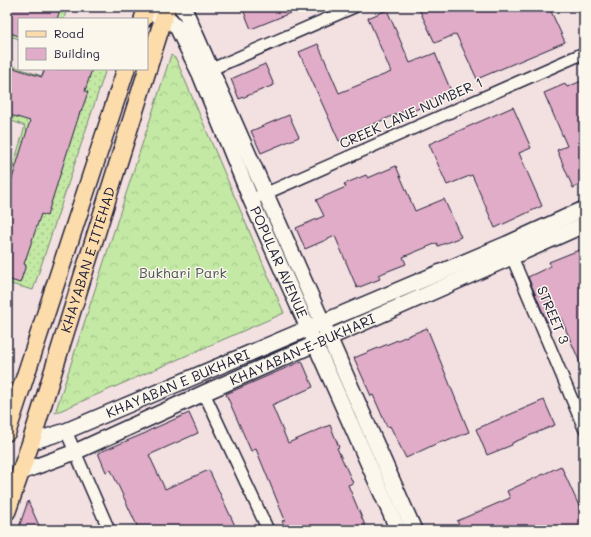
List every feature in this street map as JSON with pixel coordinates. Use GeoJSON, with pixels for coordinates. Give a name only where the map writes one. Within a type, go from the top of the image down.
{"type":"FeatureCollection","features":[{"type":"Feature","properties":{"kind":"main road","name":"KHAYABAN E ITTEHAD"},"geometry":{"type":"LineString","coordinates":[[148,69],[166,12]]}},
{"type":"Feature","properties":{"kind":"main road","name":"KHAYABAN E ITTEHAD"},"geometry":{"type":"LineString","coordinates":[[7,432],[126,70]]}},
{"type":"Feature","properties":{"kind":"main road","name":"KHAYABAN E ITTEHAD"},"geometry":{"type":"LineString","coordinates":[[7,511],[31,442],[148,70]]}},
{"type":"Feature","properties":{"kind":"street","name":"POPULAR AVENUE"},"geometry":{"type":"LineString","coordinates":[[181,7],[186,14],[251,200],[398,530]]}},
{"type":"Feature","properties":{"kind":"street"},"geometry":{"type":"LineString","coordinates":[[206,72],[354,7]]}},
{"type":"Feature","properties":{"kind":"street","name":"POPULAR AVENUE"},"geometry":{"type":"LineString","coordinates":[[145,12],[166,12],[206,72],[267,194],[328,338],[414,530]]}},
{"type":"Feature","properties":{"kind":"street","name":"CREEK LANE NUMBER 1"},"geometry":{"type":"LineString","coordinates":[[251,200],[584,53]]}},
{"type":"Feature","properties":{"kind":"street","name":"KHAYABAN-E-BUKHARI"},"geometry":{"type":"LineString","coordinates":[[322,321],[507,244],[584,209]]}},
{"type":"Feature","properties":{"kind":"street","name":"KHAYABAN-E-BUKHARI"},"geometry":{"type":"LineString","coordinates":[[21,472],[75,452],[204,393],[584,225]]}},
{"type":"Feature","properties":{"kind":"street","name":"STREET 3"},"geometry":{"type":"LineString","coordinates":[[512,257],[584,428]]}},
{"type":"Feature","properties":{"kind":"street","name":"KHAYABAN E BUKHARI"},"geometry":{"type":"LineString","coordinates":[[31,442],[66,431],[322,321]]}},
{"type":"Feature","properties":{"kind":"street"},"geometry":{"type":"LineString","coordinates":[[204,393],[268,530]]}},
{"type":"Feature","properties":{"kind":"street"},"geometry":{"type":"LineString","coordinates":[[66,431],[109,530]]}},
{"type":"Feature","properties":{"kind":"green space"},"geometry":{"type":"Polygon","coordinates":[[[7,7],[67,7],[64,18],[18,18],[18,39],[7,35],[7,7]]]}},
{"type":"Feature","properties":{"kind":"green space","name":"Bukhari Park"},"geometry":{"type":"Polygon","coordinates":[[[171,55],[176,59],[284,313],[55,413],[171,55]]]}},
{"type":"Feature","properties":{"kind":"green space"},"geometry":{"type":"Polygon","coordinates":[[[7,64],[18,68],[18,70],[24,70],[42,76],[44,70],[106,70],[33,290],[7,283],[7,176],[10,177],[25,126],[7,119],[7,64]]]}},
{"type":"Feature","properties":{"kind":"building"},"geometry":{"type":"Polygon","coordinates":[[[13,7],[61,7],[57,18],[18,18],[18,36],[7,32],[7,25],[13,7]]]}},
{"type":"Feature","properties":{"kind":"building"},"geometry":{"type":"Polygon","coordinates":[[[242,7],[305,7],[251,29],[242,7]]]}},
{"type":"Feature","properties":{"kind":"building"},"geometry":{"type":"Polygon","coordinates":[[[418,7],[549,7],[565,42],[477,79],[456,34],[435,43],[418,7]]]}},
{"type":"Feature","properties":{"kind":"building"},"geometry":{"type":"Polygon","coordinates":[[[387,10],[410,63],[435,53],[451,91],[428,101],[429,104],[408,113],[407,110],[359,130],[360,133],[339,141],[299,52],[318,44],[339,93],[391,72],[368,18],[387,10]]]}},
{"type":"Feature","properties":{"kind":"building"},"geometry":{"type":"Polygon","coordinates":[[[265,64],[274,85],[239,99],[231,79],[265,64]]]}},
{"type":"Feature","properties":{"kind":"building"},"geometry":{"type":"Polygon","coordinates":[[[7,66],[42,77],[45,70],[92,70],[85,91],[88,92],[80,112],[47,216],[41,214],[24,264],[26,265],[20,283],[7,279],[7,195],[30,121],[7,114],[7,66]]]}},
{"type":"Feature","properties":{"kind":"building"},"geometry":{"type":"Polygon","coordinates":[[[584,80],[584,183],[573,188],[557,150],[567,146],[544,93],[565,84],[567,87],[584,80]]]}},
{"type":"Feature","properties":{"kind":"building"},"geometry":{"type":"Polygon","coordinates":[[[513,107],[531,148],[519,153],[542,206],[495,228],[472,175],[447,185],[429,144],[513,107]]]}},
{"type":"Feature","properties":{"kind":"building"},"geometry":{"type":"Polygon","coordinates":[[[289,115],[299,137],[261,153],[251,131],[289,115]]]}},
{"type":"Feature","properties":{"kind":"building"},"geometry":{"type":"Polygon","coordinates":[[[396,166],[415,211],[444,199],[461,237],[438,246],[437,243],[403,257],[406,264],[378,275],[380,279],[357,288],[335,236],[305,249],[296,228],[324,216],[316,200],[346,187],[344,184],[366,175],[368,178],[396,166]]]}},
{"type":"Feature","properties":{"kind":"building"},"geometry":{"type":"Polygon","coordinates":[[[584,248],[584,372],[560,316],[547,322],[528,277],[551,266],[549,262],[584,248]]]}},
{"type":"Feature","properties":{"kind":"building"},"geometry":{"type":"Polygon","coordinates":[[[427,328],[469,432],[445,442],[444,440],[406,458],[390,426],[387,427],[354,358],[427,328]]]}},
{"type":"Feature","properties":{"kind":"building"},"geometry":{"type":"Polygon","coordinates":[[[302,361],[313,387],[272,405],[288,443],[330,425],[339,447],[337,448],[353,483],[348,485],[367,530],[286,530],[282,521],[285,520],[256,449],[251,451],[226,394],[302,361]]]}},
{"type":"Feature","properties":{"kind":"building"},"geometry":{"type":"Polygon","coordinates":[[[544,400],[555,425],[487,455],[476,429],[544,400]]]}},
{"type":"Feature","properties":{"kind":"building"},"geometry":{"type":"Polygon","coordinates":[[[189,413],[198,433],[149,455],[165,489],[209,470],[237,530],[139,530],[111,470],[106,472],[98,453],[189,413]]]}},
{"type":"Feature","properties":{"kind":"building"},"geometry":{"type":"Polygon","coordinates":[[[561,466],[584,517],[584,530],[462,530],[457,521],[510,498],[507,491],[561,466]]]}},
{"type":"Feature","properties":{"kind":"building"},"geometry":{"type":"Polygon","coordinates":[[[28,501],[41,530],[18,530],[28,501]]]}}]}
